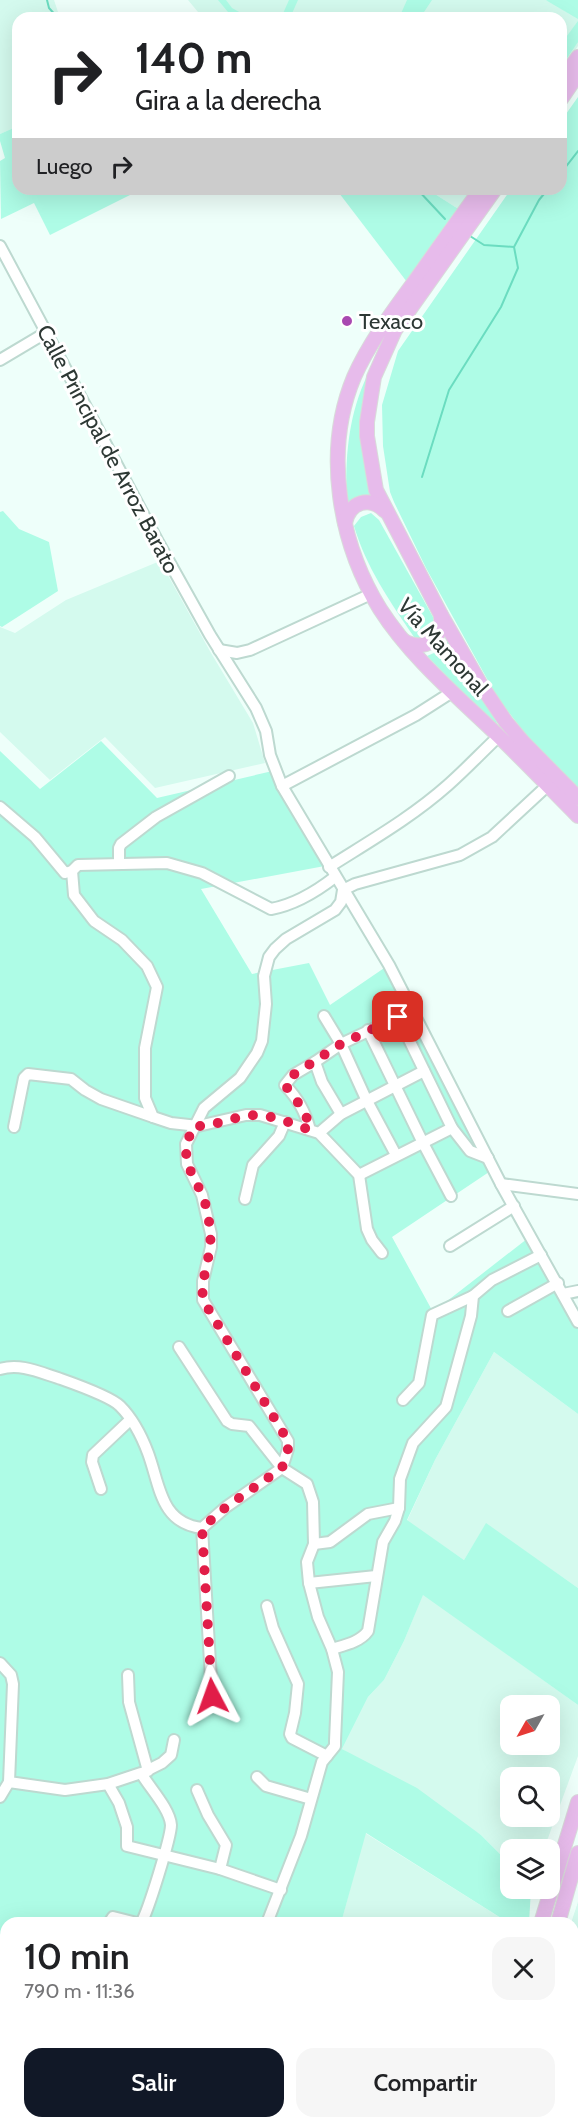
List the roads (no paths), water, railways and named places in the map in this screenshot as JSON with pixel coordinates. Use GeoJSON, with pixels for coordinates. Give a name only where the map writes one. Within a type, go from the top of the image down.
{"type":"FeatureCollection","features":[{"type":"Feature","properties":{"kind":"main road"},"geometry":{"type":"LineString","coordinates":[[567,73],[578,57]]}},
{"type":"Feature","properties":{"kind":"main road"},"geometry":{"type":"LineString","coordinates":[[567,90],[578,74]]}},
{"type":"Feature","properties":{"kind":"main road","name":"Vía Mamonal"},"geometry":{"type":"LineString","coordinates":[[478,195],[391,314],[354,378],[339,437],[339,485],[345,523],[360,571],[371,594],[404,641],[452,692],[578,816]]}},
{"type":"Feature","properties":{"kind":"main road","name":"Vía Mamonal"},"geometry":{"type":"LineString","coordinates":[[491,195],[400,321],[383,352],[374,377],[367,436],[376,490],[441,615],[481,685],[522,741],[578,798]]}},
{"type":"Feature","properties":{"kind":"main road"},"geometry":{"type":"LineString","coordinates":[[345,523],[350,510],[362,502],[376,504],[387,514]]}},
{"type":"Feature","properties":{"kind":"main road"},"geometry":{"type":"LineString","coordinates":[[404,641],[410,645],[423,645],[435,639],[441,628],[441,615]]}},
{"type":"Feature","properties":{"kind":"main road"},"geometry":{"type":"LineString","coordinates":[[543,1917],[578,1802]]}},
{"type":"Feature","properties":{"kind":"main road"},"geometry":{"type":"LineString","coordinates":[[560,1917],[578,1853]]}},
{"type":"Feature","properties":{"kind":"street","name":"Calle Principal de Arroz Barato"},"geometry":{"type":"LineString","coordinates":[[1,251],[47,332],[106,447],[219,650],[262,721],[270,755],[282,786],[389,965],[501,1184],[578,1322]]}},
{"type":"Feature","properties":{"kind":"street"},"geometry":{"type":"LineString","coordinates":[[0,360],[47,332]]}},
{"type":"Feature","properties":{"kind":"street"},"geometry":{"type":"LineString","coordinates":[[219,650],[237,653],[250,650],[371,594]]}},
{"type":"Feature","properties":{"kind":"street"},"geometry":{"type":"LineString","coordinates":[[282,786],[416,716],[452,692]]}},
{"type":"Feature","properties":{"kind":"street"},"geometry":{"type":"LineString","coordinates":[[329,867],[390,829],[438,793],[499,736]]}},
{"type":"Feature","properties":{"kind":"street"},"geometry":{"type":"LineString","coordinates":[[118,863],[118,848],[121,844],[156,817],[229,776]]}},
{"type":"Feature","properties":{"kind":"street"},"geometry":{"type":"LineString","coordinates":[[0,1369],[21,1367],[71,1383],[118,1403],[147,1452],[165,1504],[180,1522],[191,1527],[202,1528],[226,1507],[282,1468],[288,1441],[203,1300],[203,1281],[211,1247],[211,1234],[202,1195],[185,1155],[186,1144],[204,1108],[240,1078],[257,1053],[265,1030],[267,991],[264,976],[269,957],[274,949],[286,939],[334,910],[341,902],[343,890],[355,884],[460,855],[492,837],[547,786]]}},
{"type":"Feature","properties":{"kind":"street"},"geometry":{"type":"LineString","coordinates":[[0,807],[35,837],[65,873],[72,871],[78,865],[167,863],[201,873],[271,909],[321,888],[335,877]]}},
{"type":"Feature","properties":{"kind":"street"},"geometry":{"type":"LineString","coordinates":[[72,871],[74,895],[77,900],[94,921],[122,940],[147,966],[157,987],[145,1048],[145,1098],[153,1117]]}},
{"type":"Feature","properties":{"kind":"street"},"geometry":{"type":"LineString","coordinates":[[324,1016],[341,1044],[366,1100],[396,1155]]}},
{"type":"Feature","properties":{"kind":"street"},"geometry":{"type":"LineString","coordinates":[[382,1253],[367,1229],[359,1175],[314,1131],[305,1112],[285,1085],[293,1075],[341,1044],[398,1017],[452,1128],[470,1151],[488,1158]]}},
{"type":"Feature","properties":{"kind":"street"},"geometry":{"type":"LineString","coordinates":[[368,1030],[451,1196]]}},
{"type":"Feature","properties":{"kind":"street"},"geometry":{"type":"LineString","coordinates":[[315,1062],[322,1082],[340,1114]]}},
{"type":"Feature","properties":{"kind":"street"},"geometry":{"type":"LineString","coordinates":[[314,1131],[340,1114],[424,1071]]}},
{"type":"Feature","properties":{"kind":"street"},"geometry":{"type":"LineString","coordinates":[[14,1127],[24,1078],[28,1074],[71,1079],[101,1099],[171,1123],[193,1126],[224,1122],[246,1115],[261,1116],[314,1131]]}},
{"type":"Feature","properties":{"kind":"street"},"geometry":{"type":"LineString","coordinates":[[245,1199],[253,1164],[279,1136],[285,1122]]}},
{"type":"Feature","properties":{"kind":"street"},"geometry":{"type":"LineString","coordinates":[[359,1175],[452,1128]]}},
{"type":"Feature","properties":{"kind":"street"},"geometry":{"type":"LineString","coordinates":[[501,1184],[578,1194]]}},
{"type":"Feature","properties":{"kind":"street"},"geometry":{"type":"LineString","coordinates":[[450,1246],[514,1206]]}},
{"type":"Feature","properties":{"kind":"street"},"geometry":{"type":"LineString","coordinates":[[403,1400],[418,1383],[432,1315],[472,1296],[492,1280],[541,1255]]}},
{"type":"Feature","properties":{"kind":"street"},"geometry":{"type":"LineString","coordinates":[[508,1311],[558,1283]]}},
{"type":"Feature","properties":{"kind":"street"},"geometry":{"type":"LineString","coordinates":[[563,1294],[578,1291]]}},
{"type":"Feature","properties":{"kind":"street"},"geometry":{"type":"LineString","coordinates":[[332,1649],[348,1645],[364,1637],[368,1631],[383,1542],[395,1521],[399,1508],[400,1479],[413,1443],[448,1403],[471,1316],[472,1296]]}},
{"type":"Feature","properties":{"kind":"street"},"geometry":{"type":"LineString","coordinates":[[179,1347],[227,1421],[232,1424],[249,1425],[282,1468],[307,1484],[313,1502],[314,1544],[307,1562],[309,1583],[318,1617],[332,1649],[338,1672],[334,1746],[322,1762],[301,1836],[269,1917]]}},
{"type":"Feature","properties":{"kind":"street"},"geometry":{"type":"LineString","coordinates":[[101,1489],[92,1462],[93,1455],[130,1420]]}},
{"type":"Feature","properties":{"kind":"street"},"geometry":{"type":"LineString","coordinates":[[314,1544],[330,1542],[368,1514],[399,1508]]}},
{"type":"Feature","properties":{"kind":"street"},"geometry":{"type":"LineString","coordinates":[[202,1528],[212,1696]]}},
{"type":"Feature","properties":{"kind":"street"},"geometry":{"type":"LineString","coordinates":[[309,1583],[376,1576]]}},
{"type":"Feature","properties":{"kind":"street"},"geometry":{"type":"LineString","coordinates":[[267,1606],[273,1628],[298,1684],[290,1734],[292,1738],[327,1756]]}},
{"type":"Feature","properties":{"kind":"street"},"geometry":{"type":"LineString","coordinates":[[0,1663],[11,1675],[13,1684],[9,1782],[0,1797]]}},
{"type":"Feature","properties":{"kind":"street"},"geometry":{"type":"LineString","coordinates":[[128,1675],[129,1702],[145,1772],[171,1824],[164,1855],[141,1917]]}},
{"type":"Feature","properties":{"kind":"street"},"geometry":{"type":"LineString","coordinates":[[9,1782],[65,1790],[108,1784],[145,1772],[171,1755],[174,1740]]}},
{"type":"Feature","properties":{"kind":"street"},"geometry":{"type":"LineString","coordinates":[[257,1777],[266,1786],[311,1799]]}},
{"type":"Feature","properties":{"kind":"street"},"geometry":{"type":"LineString","coordinates":[[108,1784],[119,1803],[127,1827],[127,1846],[220,1869],[280,1890]]}},
{"type":"Feature","properties":{"kind":"street"},"geometry":{"type":"LineString","coordinates":[[197,1790],[208,1815],[226,1845],[220,1869]]}},
{"type":"Feature","properties":{"kind":"waterway"},"geometry":{"type":"LineString","coordinates":[[47,0],[53,12]]}},
{"type":"Feature","properties":{"kind":"waterway"},"geometry":{"type":"LineString","coordinates":[[567,165],[578,151]]}},
{"type":"Feature","properties":{"kind":"waterway"},"geometry":{"type":"LineString","coordinates":[[423,195],[445,219]]}},
{"type":"Feature","properties":{"kind":"waterway"},"geometry":{"type":"LineString","coordinates":[[422,477],[449,390],[501,307],[518,268],[514,247],[543,195]]}},
{"type":"Feature","properties":{"kind":"waterway"},"geometry":{"type":"LineString","coordinates":[[470,236],[484,245],[514,247]]}},
{"type":"Feature","properties":{"kind":"place","name":"Texaco"},"geometry":{"type":"Point","coordinates":[347,321]}}]}
